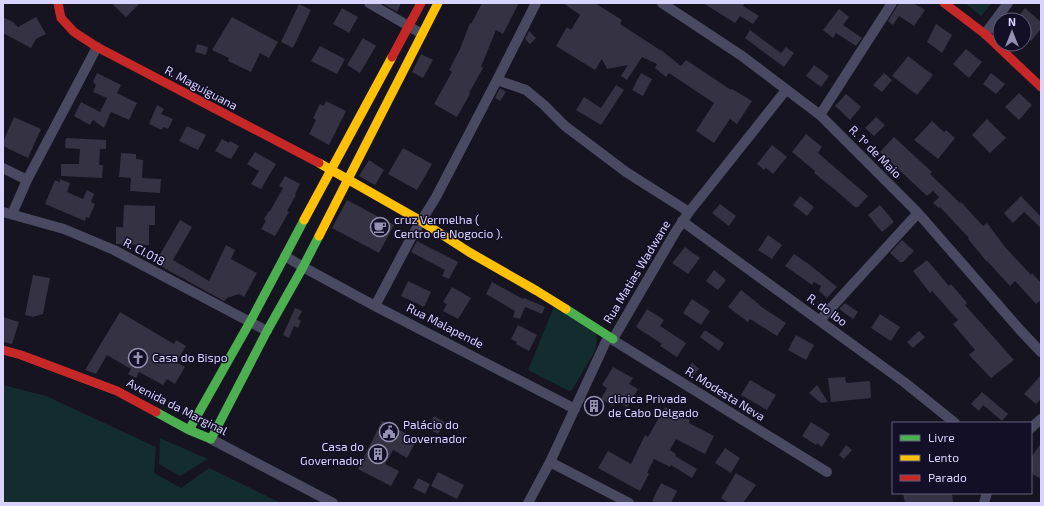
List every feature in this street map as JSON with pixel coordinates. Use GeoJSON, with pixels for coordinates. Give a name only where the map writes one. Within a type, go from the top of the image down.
{"type":"FeatureCollection","features":[{"type":"Feature","properties":{"kind":"main road","name":"R. Maguiguana"},"geometry":{"type":"LineString","coordinates":[[58,3],[61,18],[74,32],[97,47],[331,169],[537,291],[611,338]]}},
{"type":"Feature","properties":{"kind":"main road"},"geometry":{"type":"LineString","coordinates":[[188,430],[250,322],[421,3]]}},
{"type":"Feature","properties":{"kind":"main road"},"geometry":{"type":"LineString","coordinates":[[211,439],[267,331],[303,267],[438,3]]}},
{"type":"Feature","properties":{"kind":"main road"},"geometry":{"type":"LineString","coordinates":[[944,3],[985,34],[1041,87]]}},
{"type":"Feature","properties":{"kind":"main road","name":"Avenida da Marginal"},"geometry":{"type":"LineString","coordinates":[[3,350],[21,355],[117,391],[188,430],[211,439]]}},
{"type":"Feature","properties":{"kind":"street"},"geometry":{"type":"LineString","coordinates":[[369,3],[422,34]]}},
{"type":"Feature","properties":{"kind":"street"},"geometry":{"type":"LineString","coordinates":[[375,306],[412,236],[436,197],[536,3]]}},
{"type":"Feature","properties":{"kind":"street","name":"R. 1º de Maio"},"geometry":{"type":"LineString","coordinates":[[662,3],[742,56],[820,115],[918,213],[1041,352]]}},
{"type":"Feature","properties":{"kind":"street"},"geometry":{"type":"LineString","coordinates":[[820,115],[892,3]]}},
{"type":"Feature","properties":{"kind":"street"},"geometry":{"type":"LineString","coordinates":[[985,34],[1008,3]]}},
{"type":"Feature","properties":{"kind":"street"},"geometry":{"type":"LineString","coordinates":[[8,213],[97,47]]}},
{"type":"Feature","properties":{"kind":"street"},"geometry":{"type":"LineString","coordinates":[[497,80],[526,90],[565,126],[617,165],[689,212]]}},
{"type":"Feature","properties":{"kind":"street","name":"Rua Matias Wadwane"},"geometry":{"type":"LineString","coordinates":[[528,503],[550,462],[611,338],[682,222],[786,90]]}},
{"type":"Feature","properties":{"kind":"street"},"geometry":{"type":"LineString","coordinates":[[3,168],[27,180]]}},
{"type":"Feature","properties":{"kind":"street","name":"R. CI.018"},"geometry":{"type":"LineString","coordinates":[[8,213],[64,229],[114,250],[267,331]]}},
{"type":"Feature","properties":{"kind":"street"},"geometry":{"type":"LineString","coordinates":[[820,320],[918,213]]}},
{"type":"Feature","properties":{"kind":"street","name":"R. do Ibo"},"geometry":{"type":"LineString","coordinates":[[682,222],[820,320],[904,382],[954,422]]}},
{"type":"Feature","properties":{"kind":"street","name":"Rua Malapende"},"geometry":{"type":"LineString","coordinates":[[285,256],[375,306],[575,409]]}},
{"type":"Feature","properties":{"kind":"street","name":"R. Modesta Neva"},"geometry":{"type":"LineString","coordinates":[[611,338],[827,472]]}},
{"type":"Feature","properties":{"kind":"street"},"geometry":{"type":"LineString","coordinates":[[1032,427],[1041,419]]}},
{"type":"Feature","properties":{"kind":"street","name":"Avenida da Marginal"},"geometry":{"type":"LineString","coordinates":[[211,439],[333,503]]}},
{"type":"Feature","properties":{"kind":"street"},"geometry":{"type":"LineString","coordinates":[[550,462],[629,503]]}},
{"type":"Feature","properties":{"kind":"green space"},"geometry":{"type":"Polygon","coordinates":[[[965,3],[992,3],[981,16],[965,3]]]}},
{"type":"Feature","properties":{"kind":"green space"},"geometry":{"type":"Polygon","coordinates":[[[554,307],[596,331],[597,341],[595,351],[572,390],[569,391],[528,370],[554,307]]]}},
{"type":"Feature","properties":{"kind":"green space"},"geometry":{"type":"Polygon","coordinates":[[[3,385],[46,396],[156,447],[154,473],[181,488],[209,468],[281,503],[3,503],[3,385]]]}},
{"type":"Feature","properties":{"kind":"green space"},"geometry":{"type":"Polygon","coordinates":[[[160,438],[208,459],[180,476],[159,464],[160,438]]]}},
{"type":"Feature","properties":{"kind":"building"},"geometry":{"type":"Polygon","coordinates":[[[111,3],[140,3],[126,17],[111,3]]]}},
{"type":"Feature","properties":{"kind":"building"},"geometry":{"type":"Polygon","coordinates":[[[382,3],[401,3],[397,12],[382,3]]]}},
{"type":"Feature","properties":{"kind":"building"},"geometry":{"type":"Polygon","coordinates":[[[482,3],[519,3],[503,34],[496,30],[481,67],[483,68],[457,117],[434,104],[452,72],[449,70],[460,49],[470,23],[471,24],[482,3]]]}},
{"type":"Feature","properties":{"kind":"building"},"geometry":{"type":"Polygon","coordinates":[[[563,3],[595,3],[622,20],[620,24],[661,50],[681,66],[686,60],[731,90],[732,89],[752,101],[737,124],[730,119],[714,143],[696,131],[714,103],[669,73],[666,77],[655,68],[657,64],[642,57],[627,80],[621,76],[628,65],[607,69],[602,59],[595,70],[556,46],[567,27],[571,30],[580,15],[563,3]]]}},
{"type":"Feature","properties":{"kind":"building"},"geometry":{"type":"Polygon","coordinates":[[[703,3],[745,3],[743,6],[759,16],[753,24],[740,16],[735,23],[703,3]]]}},
{"type":"Feature","properties":{"kind":"building"},"geometry":{"type":"Polygon","coordinates":[[[899,3],[913,3],[925,10],[914,26],[899,16],[893,25],[888,21],[899,3]]]}},
{"type":"Feature","properties":{"kind":"building"},"geometry":{"type":"Polygon","coordinates":[[[299,4],[311,10],[293,48],[281,42],[299,4]]]}},
{"type":"Feature","properties":{"kind":"building"},"geometry":{"type":"Polygon","coordinates":[[[342,8],[358,17],[349,33],[333,24],[342,8]]]}},
{"type":"Feature","properties":{"kind":"building"},"geometry":{"type":"Polygon","coordinates":[[[1025,8],[1030,12],[1022,12],[1025,8]]]}},
{"type":"Feature","properties":{"kind":"building"},"geometry":{"type":"Polygon","coordinates":[[[839,9],[849,17],[843,25],[862,38],[856,46],[836,33],[833,38],[823,30],[839,9]]]}},
{"type":"Feature","properties":{"kind":"building"},"geometry":{"type":"Polygon","coordinates":[[[1032,14],[1041,22],[1041,29],[1032,40],[1032,14]]]}},
{"type":"Feature","properties":{"kind":"building"},"geometry":{"type":"Polygon","coordinates":[[[3,17],[13,22],[18,27],[36,17],[46,34],[36,39],[31,48],[3,33],[3,17]]]}},
{"type":"Feature","properties":{"kind":"building"},"geometry":{"type":"Polygon","coordinates":[[[232,17],[278,42],[269,58],[260,53],[251,72],[228,61],[229,58],[212,50],[232,17]]]}},
{"type":"Feature","properties":{"kind":"building"},"geometry":{"type":"Polygon","coordinates":[[[936,24],[952,35],[942,53],[927,42],[936,24]]]}},
{"type":"Feature","properties":{"kind":"building"},"geometry":{"type":"Polygon","coordinates":[[[750,30],[781,53],[786,47],[794,53],[784,67],[745,38],[750,30]]]}},
{"type":"Feature","properties":{"kind":"building"},"geometry":{"type":"Polygon","coordinates":[[[529,31],[536,38],[530,44],[525,39],[529,31]]]}},
{"type":"Feature","properties":{"kind":"building"},"geometry":{"type":"Polygon","coordinates":[[[363,38],[376,46],[360,73],[347,65],[363,38]]]}},
{"type":"Feature","properties":{"kind":"building"},"geometry":{"type":"Polygon","coordinates":[[[197,44],[208,47],[206,55],[195,52],[197,44]]]}},
{"type":"Feature","properties":{"kind":"building"},"geometry":{"type":"Polygon","coordinates":[[[320,46],[345,59],[337,74],[311,61],[320,46]]]}},
{"type":"Feature","properties":{"kind":"building"},"geometry":{"type":"Polygon","coordinates":[[[966,49],[982,62],[969,78],[953,64],[966,49]]]}},
{"type":"Feature","properties":{"kind":"building"},"geometry":{"type":"Polygon","coordinates":[[[421,54],[433,60],[423,78],[412,72],[421,54]]]}},
{"type":"Feature","properties":{"kind":"building"},"geometry":{"type":"Polygon","coordinates":[[[908,56],[933,75],[917,95],[892,76],[908,56]]]}},
{"type":"Feature","properties":{"kind":"building"},"geometry":{"type":"Polygon","coordinates":[[[814,65],[829,76],[821,87],[806,76],[814,65]]]}},
{"type":"Feature","properties":{"kind":"building"},"geometry":{"type":"Polygon","coordinates":[[[97,73],[121,85],[117,93],[137,103],[129,120],[111,112],[104,128],[93,120],[90,125],[74,116],[81,102],[100,112],[107,98],[93,92],[96,85],[93,82],[97,73]]]}},
{"type":"Feature","properties":{"kind":"building"},"geometry":{"type":"Polygon","coordinates":[[[641,73],[652,79],[643,96],[632,90],[641,73]]]}},
{"type":"Feature","properties":{"kind":"building"},"geometry":{"type":"Polygon","coordinates":[[[884,73],[892,80],[882,92],[873,85],[884,73]]]}},
{"type":"Feature","properties":{"kind":"building"},"geometry":{"type":"Polygon","coordinates":[[[991,73],[1005,84],[996,94],[983,84],[991,73]]]}},
{"type":"Feature","properties":{"kind":"building"},"geometry":{"type":"Polygon","coordinates":[[[616,85],[624,90],[601,125],[576,110],[584,97],[601,108],[616,85]]]}},
{"type":"Feature","properties":{"kind":"building"},"geometry":{"type":"Polygon","coordinates":[[[500,88],[506,92],[500,101],[495,98],[500,88]]]}},
{"type":"Feature","properties":{"kind":"building"},"geometry":{"type":"Polygon","coordinates":[[[1019,93],[1032,105],[1019,120],[1005,107],[1019,93]]]}},
{"type":"Feature","properties":{"kind":"building"},"geometry":{"type":"Polygon","coordinates":[[[846,94],[861,107],[850,120],[835,106],[846,94]]]}},
{"type":"Feature","properties":{"kind":"building"},"geometry":{"type":"Polygon","coordinates":[[[326,101],[346,111],[329,145],[309,134],[316,120],[313,118],[320,104],[324,106],[326,101]]]}},
{"type":"Feature","properties":{"kind":"building"},"geometry":{"type":"Polygon","coordinates":[[[157,105],[164,109],[161,114],[173,119],[168,129],[163,127],[162,130],[149,124],[157,105]]]}},
{"type":"Feature","properties":{"kind":"building"},"geometry":{"type":"Polygon","coordinates":[[[14,117],[41,129],[28,158],[3,146],[3,142],[14,117]]]}},
{"type":"Feature","properties":{"kind":"building"},"geometry":{"type":"Polygon","coordinates":[[[876,117],[885,125],[874,136],[865,128],[876,117]]]}},
{"type":"Feature","properties":{"kind":"building"},"geometry":{"type":"Polygon","coordinates":[[[987,119],[1006,138],[990,153],[972,135],[987,119]]]}},
{"type":"Feature","properties":{"kind":"building"},"geometry":{"type":"Polygon","coordinates":[[[932,121],[944,132],[946,130],[955,138],[938,159],[914,140],[932,121]]]}},
{"type":"Feature","properties":{"kind":"building"},"geometry":{"type":"Polygon","coordinates":[[[187,126],[206,135],[198,150],[179,141],[187,126]]]}},
{"type":"Feature","properties":{"kind":"building"},"geometry":{"type":"Polygon","coordinates":[[[806,134],[822,147],[818,153],[868,196],[858,207],[855,207],[814,173],[815,171],[792,152],[806,134]]]}},
{"type":"Feature","properties":{"kind":"building"},"geometry":{"type":"Polygon","coordinates":[[[894,137],[932,172],[930,174],[960,203],[961,202],[983,226],[987,223],[1005,247],[1031,275],[1032,273],[1041,283],[1041,300],[1036,304],[1015,281],[1010,286],[987,262],[968,239],[969,238],[940,207],[939,208],[933,203],[939,197],[933,191],[927,196],[880,152],[894,137]]]}},
{"type":"Feature","properties":{"kind":"building"},"geometry":{"type":"Polygon","coordinates":[[[66,138],[106,140],[106,149],[100,149],[99,165],[103,165],[102,178],[61,176],[61,164],[79,164],[80,149],[65,148],[66,138]]]}},
{"type":"Feature","properties":{"kind":"building"},"geometry":{"type":"Polygon","coordinates":[[[222,139],[239,146],[231,159],[215,151],[222,139]]]}},
{"type":"Feature","properties":{"kind":"building"},"geometry":{"type":"Polygon","coordinates":[[[772,145],[787,157],[773,174],[766,168],[764,170],[757,164],[772,145]]]}},
{"type":"Feature","properties":{"kind":"building"},"geometry":{"type":"Polygon","coordinates":[[[403,148],[432,164],[417,190],[388,174],[403,148]]]}},
{"type":"Feature","properties":{"kind":"building"},"geometry":{"type":"Polygon","coordinates":[[[255,152],[276,164],[261,189],[251,184],[259,171],[247,164],[255,152]]]}},
{"type":"Feature","properties":{"kind":"building"},"geometry":{"type":"Polygon","coordinates":[[[121,153],[136,154],[136,159],[143,160],[142,178],[161,179],[160,193],[130,191],[131,178],[119,177],[121,153]]]}},
{"type":"Feature","properties":{"kind":"building"},"geometry":{"type":"Polygon","coordinates":[[[369,160],[384,170],[375,185],[359,176],[369,160]]]}},
{"type":"Feature","properties":{"kind":"building"},"geometry":{"type":"Polygon","coordinates":[[[285,176],[300,184],[287,211],[289,212],[275,236],[261,229],[266,221],[264,219],[283,188],[279,186],[285,176]]]}},
{"type":"Feature","properties":{"kind":"building"},"geometry":{"type":"Polygon","coordinates":[[[60,179],[70,183],[67,192],[83,199],[87,190],[94,194],[91,202],[95,204],[89,218],[86,217],[85,221],[45,204],[55,180],[60,182],[60,179]]]}},
{"type":"Feature","properties":{"kind":"building"},"geometry":{"type":"Polygon","coordinates":[[[800,196],[814,207],[807,216],[793,205],[800,196]]]}},
{"type":"Feature","properties":{"kind":"building"},"geometry":{"type":"Polygon","coordinates":[[[1021,196],[1041,217],[1041,228],[1024,212],[1013,223],[1004,213],[1021,196]]]}},
{"type":"Feature","properties":{"kind":"building","name":"cruz Vermelha ( Centro de Nogocio )."},"geometry":{"type":"Polygon","coordinates":[[[347,200],[394,225],[379,253],[332,228],[347,200]]]}},
{"type":"Feature","properties":{"kind":"building"},"geometry":{"type":"Polygon","coordinates":[[[720,204],[736,216],[729,226],[712,213],[720,204]]]}},
{"type":"Feature","properties":{"kind":"building"},"geometry":{"type":"Polygon","coordinates":[[[124,205],[155,206],[155,225],[149,225],[149,245],[116,244],[116,227],[123,227],[124,205]]]}},
{"type":"Feature","properties":{"kind":"building"},"geometry":{"type":"Polygon","coordinates":[[[880,205],[894,222],[882,232],[868,215],[880,205]]]}},
{"type":"Feature","properties":{"kind":"building"},"geometry":{"type":"Polygon","coordinates":[[[180,220],[192,227],[173,260],[209,281],[226,245],[235,250],[231,259],[257,273],[244,297],[239,294],[227,298],[224,301],[155,263],[180,220]]]}},
{"type":"Feature","properties":{"kind":"building"},"geometry":{"type":"Polygon","coordinates":[[[768,235],[782,245],[772,259],[758,250],[768,235]]]}},
{"type":"Feature","properties":{"kind":"building"},"geometry":{"type":"Polygon","coordinates":[[[902,240],[914,251],[903,262],[900,262],[890,253],[902,240]]]}},
{"type":"Feature","properties":{"kind":"building"},"geometry":{"type":"Polygon","coordinates":[[[417,241],[458,262],[449,279],[442,276],[445,270],[411,252],[417,241]]]}},
{"type":"Feature","properties":{"kind":"building"},"geometry":{"type":"Polygon","coordinates":[[[685,247],[700,258],[688,274],[672,263],[685,247]]]}},
{"type":"Feature","properties":{"kind":"building"},"geometry":{"type":"Polygon","coordinates":[[[794,254],[837,287],[827,298],[819,291],[821,286],[814,282],[812,285],[785,266],[794,254]]]}},
{"type":"Feature","properties":{"kind":"building"},"geometry":{"type":"Polygon","coordinates":[[[927,260],[949,286],[951,284],[967,303],[965,305],[1014,360],[991,378],[969,355],[975,350],[953,324],[958,320],[932,291],[930,293],[913,271],[927,260]]]}},
{"type":"Feature","properties":{"kind":"building"},"geometry":{"type":"Polygon","coordinates":[[[714,270],[726,280],[718,290],[706,281],[714,270]]]}},
{"type":"Feature","properties":{"kind":"building"},"geometry":{"type":"Polygon","coordinates":[[[33,275],[50,278],[43,314],[33,317],[25,315],[33,275]]]}},
{"type":"Feature","properties":{"kind":"building"},"geometry":{"type":"Polygon","coordinates":[[[408,281],[431,292],[424,307],[401,296],[408,281]]]}},
{"type":"Feature","properties":{"kind":"building"},"geometry":{"type":"Polygon","coordinates":[[[492,282],[523,299],[524,298],[545,307],[542,314],[525,307],[520,319],[513,317],[515,311],[486,294],[492,282]]]}},
{"type":"Feature","properties":{"kind":"building"},"geometry":{"type":"Polygon","coordinates":[[[452,287],[471,298],[458,319],[443,311],[447,304],[443,302],[452,287]]]}},
{"type":"Feature","properties":{"kind":"building"},"geometry":{"type":"Polygon","coordinates":[[[741,290],[760,306],[786,323],[777,336],[750,319],[748,322],[728,307],[741,290]]]}},
{"type":"Feature","properties":{"kind":"building"},"geometry":{"type":"Polygon","coordinates":[[[692,299],[710,311],[701,325],[683,313],[692,299]]]}},
{"type":"Feature","properties":{"kind":"building"},"geometry":{"type":"Polygon","coordinates":[[[845,303],[858,312],[853,319],[839,309],[845,303]]]}},
{"type":"Feature","properties":{"kind":"building"},"geometry":{"type":"Polygon","coordinates":[[[295,308],[302,311],[298,319],[301,321],[298,328],[294,326],[289,338],[283,335],[295,308]]]}},
{"type":"Feature","properties":{"kind":"building"},"geometry":{"type":"Polygon","coordinates":[[[647,309],[664,320],[660,326],[686,343],[677,357],[660,346],[662,344],[636,327],[647,309]]]}},
{"type":"Feature","properties":{"kind":"building"},"geometry":{"type":"Polygon","coordinates":[[[120,312],[174,344],[176,340],[186,346],[176,362],[185,367],[175,384],[167,379],[163,385],[139,372],[136,378],[128,374],[131,369],[107,355],[96,374],[85,370],[120,312]]]}},
{"type":"Feature","properties":{"kind":"building"},"geometry":{"type":"Polygon","coordinates":[[[880,314],[900,327],[891,341],[871,328],[880,314]]]}},
{"type":"Feature","properties":{"kind":"building"},"geometry":{"type":"Polygon","coordinates":[[[3,317],[19,322],[12,344],[3,342],[3,317]]]}},
{"type":"Feature","properties":{"kind":"building"},"geometry":{"type":"Polygon","coordinates":[[[518,325],[537,335],[529,351],[516,344],[517,342],[511,339],[518,325]]]}},
{"type":"Feature","properties":{"kind":"building"},"geometry":{"type":"Polygon","coordinates":[[[705,330],[724,343],[719,351],[700,337],[705,330]]]}},
{"type":"Feature","properties":{"kind":"building"},"geometry":{"type":"Polygon","coordinates":[[[919,331],[925,337],[913,348],[907,342],[919,331]]]}},
{"type":"Feature","properties":{"kind":"building"},"geometry":{"type":"Polygon","coordinates":[[[796,335],[814,345],[806,360],[788,350],[796,335]]]}},
{"type":"Feature","properties":{"kind":"building"},"geometry":{"type":"Polygon","coordinates":[[[692,363],[699,369],[691,378],[684,372],[692,363]]]}},
{"type":"Feature","properties":{"kind":"building"},"geometry":{"type":"Polygon","coordinates":[[[613,367],[633,378],[629,384],[638,389],[627,407],[616,401],[613,406],[601,399],[607,388],[602,385],[613,367]]]}},
{"type":"Feature","properties":{"kind":"building"},"geometry":{"type":"Polygon","coordinates":[[[1041,375],[1041,399],[1036,404],[1024,394],[1041,375]]]}},
{"type":"Feature","properties":{"kind":"building"},"geometry":{"type":"Polygon","coordinates":[[[845,377],[846,383],[870,381],[871,398],[831,402],[828,378],[845,377]]]}},
{"type":"Feature","properties":{"kind":"building"},"geometry":{"type":"Polygon","coordinates":[[[750,380],[776,395],[767,410],[741,395],[750,380]]]}},
{"type":"Feature","properties":{"kind":"building"},"geometry":{"type":"Polygon","coordinates":[[[817,385],[828,402],[821,403],[809,393],[817,385]]]}},
{"type":"Feature","properties":{"kind":"building"},"geometry":{"type":"Polygon","coordinates":[[[982,392],[1008,414],[1002,421],[983,405],[979,411],[971,404],[982,392]]]}},
{"type":"Feature","properties":{"kind":"building","name":"clinica Privada de Cabo Delgado"},"geometry":{"type":"Polygon","coordinates":[[[590,397],[604,404],[599,414],[585,407],[590,397]]]}},
{"type":"Feature","properties":{"kind":"building"},"geometry":{"type":"Polygon","coordinates":[[[665,407],[690,420],[689,423],[714,436],[705,454],[676,439],[670,450],[676,454],[675,456],[697,469],[692,478],[671,465],[670,467],[654,459],[647,473],[649,474],[640,491],[598,468],[608,451],[631,464],[645,435],[648,437],[665,407]]]}},
{"type":"Feature","properties":{"kind":"building"},"geometry":{"type":"Polygon","coordinates":[[[434,416],[445,422],[438,434],[427,428],[434,416]]]}},
{"type":"Feature","properties":{"kind":"building","name":"Casa do Governador"},"geometry":{"type":"Polygon","coordinates":[[[382,421],[417,439],[407,458],[393,450],[385,464],[399,471],[391,486],[358,469],[382,421]]]}},
{"type":"Feature","properties":{"kind":"building"},"geometry":{"type":"Polygon","coordinates":[[[811,422],[830,434],[822,447],[802,436],[811,422]]]}},
{"type":"Feature","properties":{"kind":"building"},"geometry":{"type":"Polygon","coordinates":[[[1041,443],[1041,479],[1032,474],[1032,456],[1041,443]]]}},
{"type":"Feature","properties":{"kind":"building"},"geometry":{"type":"Polygon","coordinates":[[[846,445],[852,450],[844,459],[839,455],[846,445]]]}},
{"type":"Feature","properties":{"kind":"building"},"geometry":{"type":"Polygon","coordinates":[[[725,448],[740,458],[731,473],[715,463],[725,448]]]}},
{"type":"Feature","properties":{"kind":"building"},"geometry":{"type":"Polygon","coordinates":[[[438,472],[464,485],[457,499],[431,486],[438,472]]]}},
{"type":"Feature","properties":{"kind":"building"},"geometry":{"type":"Polygon","coordinates":[[[736,473],[756,485],[743,503],[729,503],[721,498],[736,473]]]}},
{"type":"Feature","properties":{"kind":"building"},"geometry":{"type":"Polygon","coordinates":[[[418,478],[430,484],[425,494],[413,488],[418,478]]]}},
{"type":"Feature","properties":{"kind":"building"},"geometry":{"type":"Polygon","coordinates":[[[661,483],[677,491],[671,503],[657,503],[652,501],[661,483]]]}},
{"type":"Feature","properties":{"kind":"building"},"geometry":{"type":"Polygon","coordinates":[[[903,494],[952,494],[953,503],[905,503],[903,494]]]}},
{"type":"Feature","properties":{"kind":"traffic: fast"},"geometry":{"type":"LineString","coordinates":[[189,430],[250,322],[304,220]]}},
{"type":"Feature","properties":{"kind":"traffic: fast"},"geometry":{"type":"LineString","coordinates":[[156,412],[189,430],[211,439],[267,331],[319,236]]}},
{"type":"Feature","properties":{"kind":"traffic: fast"},"geometry":{"type":"LineString","coordinates":[[566,309],[613,339]]}},
{"type":"Feature","properties":{"kind":"traffic: slow"},"geometry":{"type":"LineString","coordinates":[[319,236],[438,3]]}},
{"type":"Feature","properties":{"kind":"traffic: slow"},"geometry":{"type":"LineString","coordinates":[[304,220],[392,57]]}},
{"type":"Feature","properties":{"kind":"traffic: slow"},"geometry":{"type":"LineString","coordinates":[[319,163],[421,221],[469,252],[566,309]]}},
{"type":"Feature","properties":{"kind":"traffic: jam"},"geometry":{"type":"LineString","coordinates":[[58,3],[61,18],[74,32],[97,47],[319,163]]}},
{"type":"Feature","properties":{"kind":"traffic: jam"},"geometry":{"type":"LineString","coordinates":[[392,57],[421,3]]}},
{"type":"Feature","properties":{"kind":"traffic: jam"},"geometry":{"type":"LineString","coordinates":[[944,3],[985,34],[1041,87]]}},
{"type":"Feature","properties":{"kind":"traffic: jam"},"geometry":{"type":"LineString","coordinates":[[3,350],[21,355],[117,391],[156,412]]}},
{"type":"Feature","properties":{"kind":"place","name":"cruz Vermelha ( Centro de Nogocio )."},"geometry":{"type":"Point","coordinates":[380,227]}},
{"type":"Feature","properties":{"kind":"place","name":"Casa do Bispo"},"geometry":{"type":"Point","coordinates":[138,358]}},
{"type":"Feature","properties":{"kind":"place","name":"clinica Privada de Cabo Delgado"},"geometry":{"type":"Point","coordinates":[594,406]}},
{"type":"Feature","properties":{"kind":"place","name":"Palácio do Governador"},"geometry":{"type":"Point","coordinates":[389,432]}},
{"type":"Feature","properties":{"kind":"place","name":"Casa do Governador"},"geometry":{"type":"Point","coordinates":[378,454]}}]}
